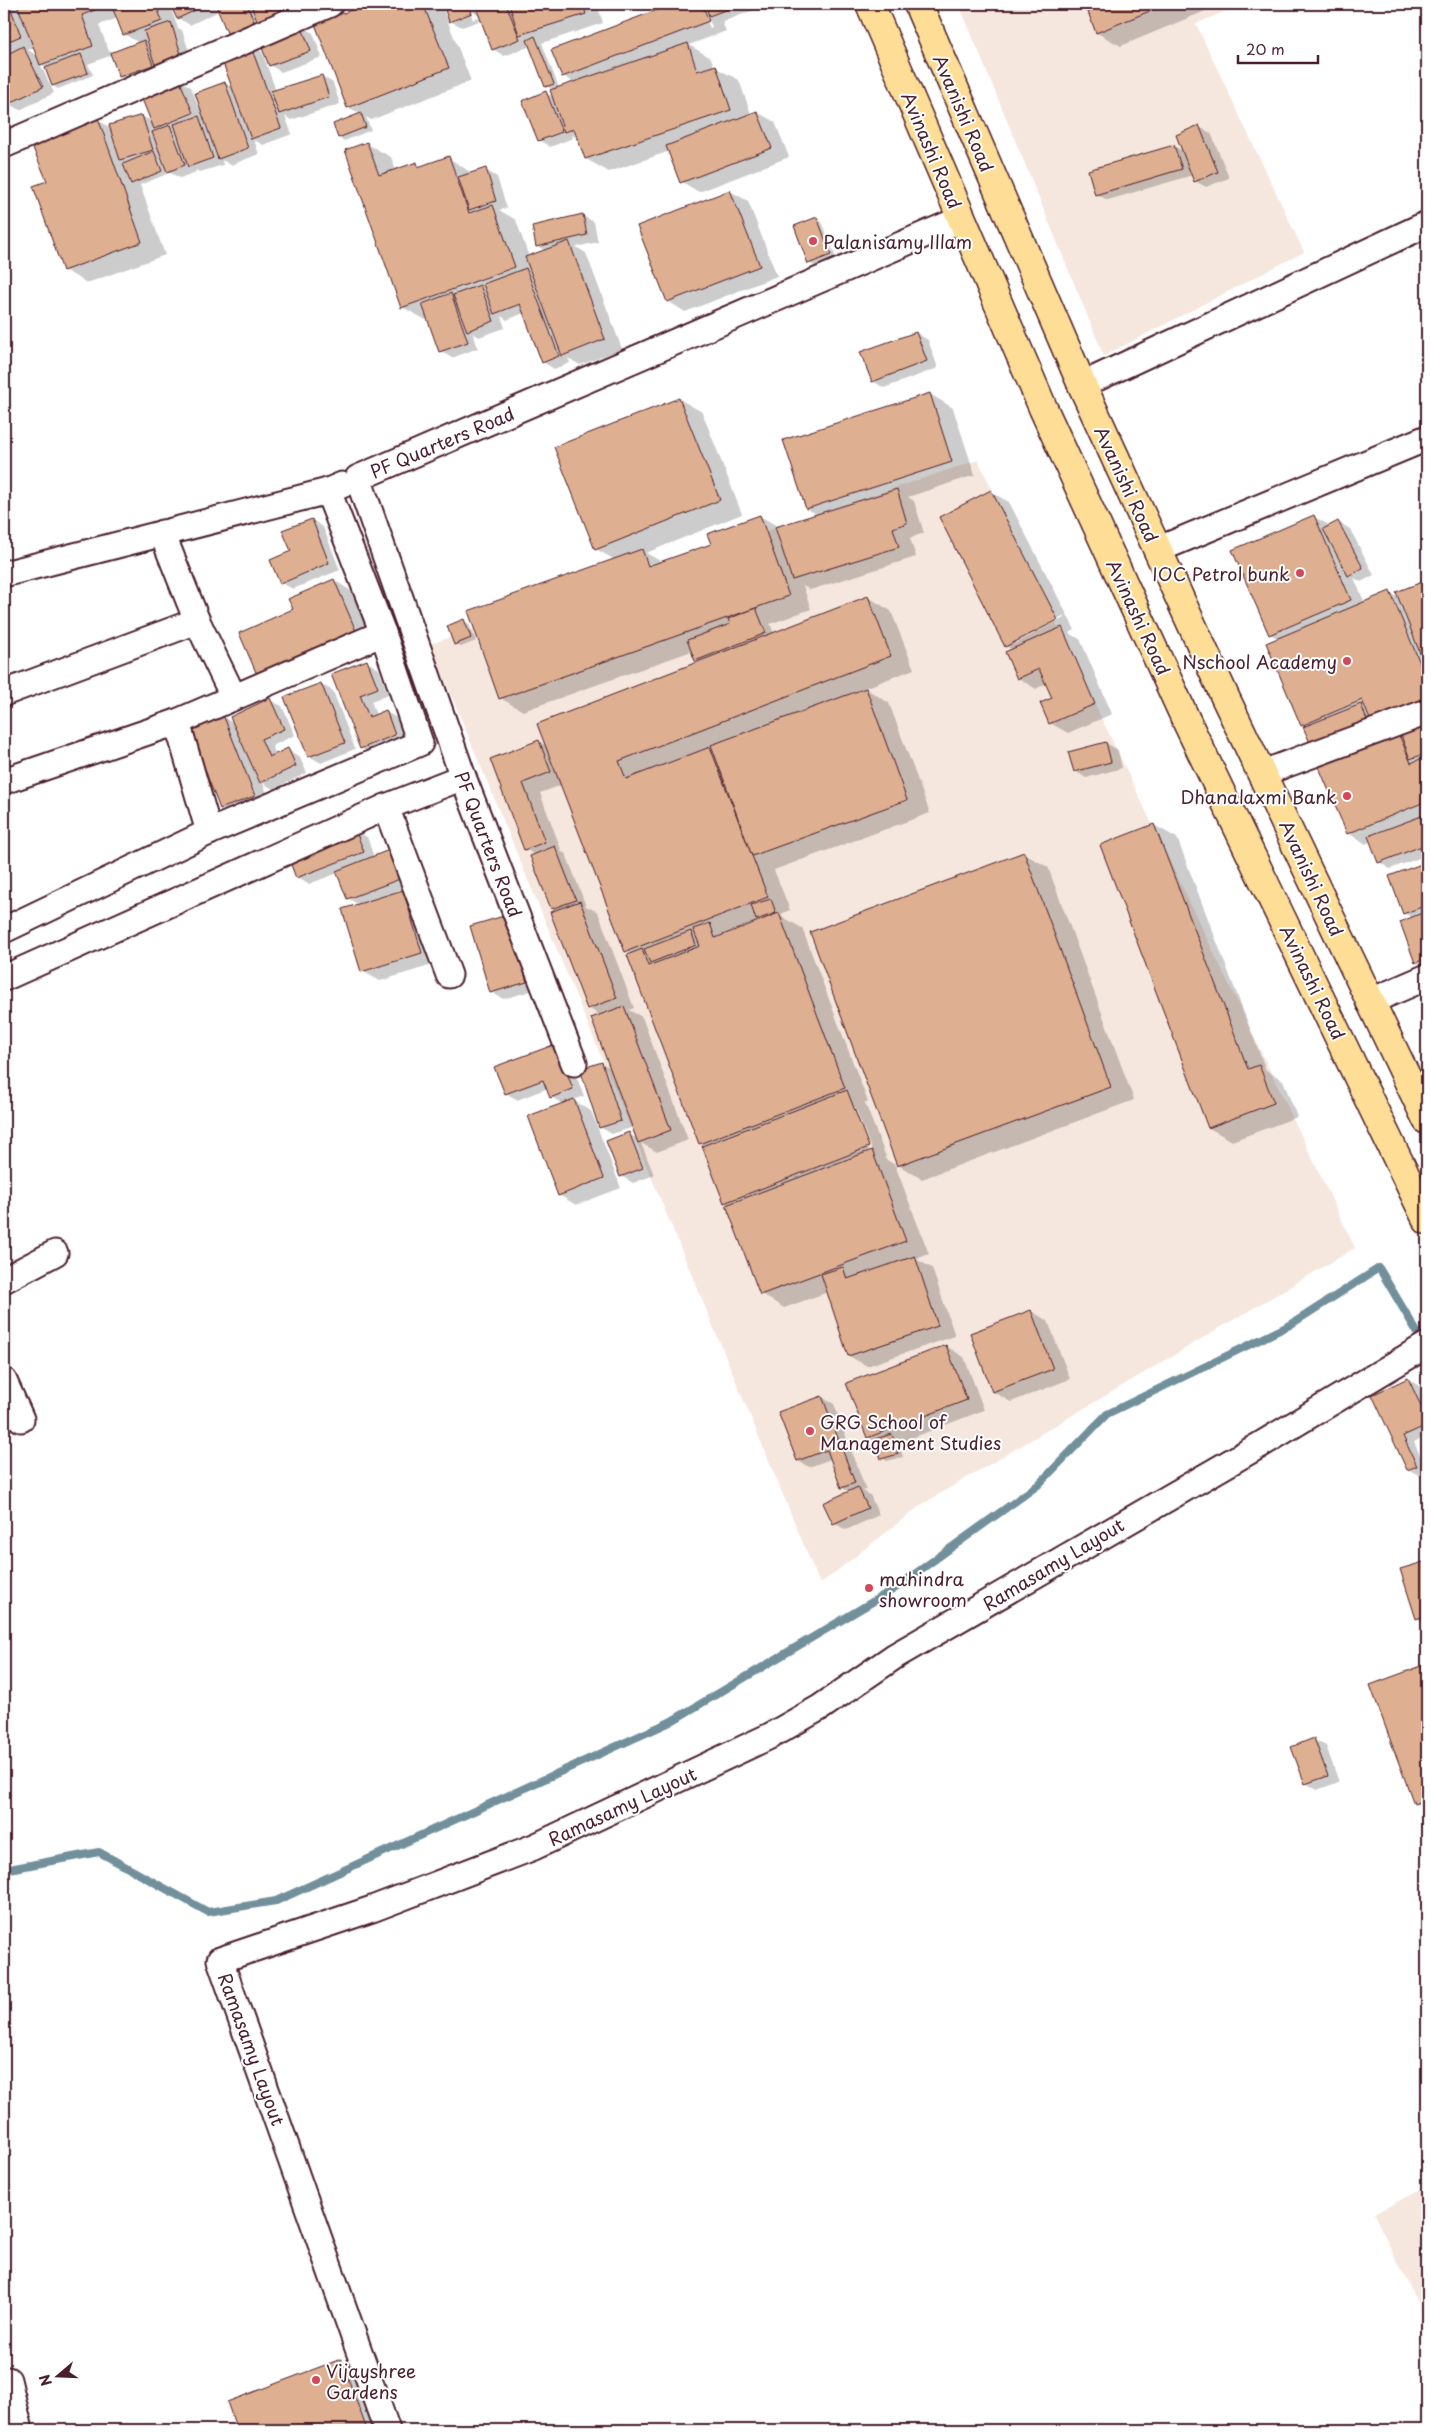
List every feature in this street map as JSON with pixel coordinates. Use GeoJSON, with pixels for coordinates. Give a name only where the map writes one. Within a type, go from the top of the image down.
{"type":"FeatureCollection","features":[{"type":"Feature","properties":{"kind":"main road","name":"Avinashi Road"},"geometry":{"type":"LineString","coordinates":[[870,4],[1043,408],[1190,728],[1427,1220]]}},
{"type":"Feature","properties":{"kind":"main road","name":"Avanishi Road"},"geometry":{"type":"LineString","coordinates":[[918,4],[1082,385],[1157,550],[1369,1002],[1427,1120]]}},
{"type":"Feature","properties":{"kind":"street"},"geometry":{"type":"LineString","coordinates":[[4,145],[330,4]]}},
{"type":"Feature","properties":{"kind":"street","name":"PF Quarters Road"},"geometry":{"type":"LineString","coordinates":[[574,1063],[463,778],[358,478],[961,219]]}},
{"type":"Feature","properties":{"kind":"street"},"geometry":{"type":"LineString","coordinates":[[1082,385],[1427,224]]}},
{"type":"Feature","properties":{"kind":"street"},"geometry":{"type":"LineString","coordinates":[[1157,550],[1427,438]]}},
{"type":"Feature","properties":{"kind":"street"},"geometry":{"type":"LineString","coordinates":[[4,574],[328,491],[358,478]]}},
{"type":"Feature","properties":{"kind":"street"},"geometry":{"type":"LineString","coordinates":[[4,930],[209,832],[420,743],[383,633],[328,491]]}},
{"type":"Feature","properties":{"kind":"street"},"geometry":{"type":"LineString","coordinates":[[162,533],[197,621],[234,696]]}},
{"type":"Feature","properties":{"kind":"street"},"geometry":{"type":"LineString","coordinates":[[4,693],[197,621]]}},
{"type":"Feature","properties":{"kind":"street"},"geometry":{"type":"LineString","coordinates":[[4,781],[177,722],[383,633]]}},
{"type":"Feature","properties":{"kind":"street"},"geometry":{"type":"LineString","coordinates":[[1263,773],[1427,712]]}},
{"type":"Feature","properties":{"kind":"street"},"geometry":{"type":"LineString","coordinates":[[177,722],[209,832]]}},
{"type":"Feature","properties":{"kind":"street"},"geometry":{"type":"LineString","coordinates":[[4,978],[386,807],[463,778]]}},
{"type":"Feature","properties":{"kind":"street"},"geometry":{"type":"LineString","coordinates":[[386,807],[449,975]]}},
{"type":"Feature","properties":{"kind":"street"},"geometry":{"type":"LineString","coordinates":[[1369,1002],[1427,977]]}},
{"type":"Feature","properties":{"kind":"street"},"geometry":{"type":"LineString","coordinates":[[4,1280],[55,1254]]}},
{"type":"Feature","properties":{"kind":"street","name":"Ramasamy Layout"},"geometry":{"type":"LineString","coordinates":[[387,2430],[220,1960],[372,1909],[534,1847],[770,1736],[821,1707],[895,1656],[1420,1349]]}},
{"type":"Feature","properties":{"kind":"street"},"geometry":{"type":"LineString","coordinates":[[4,1381],[21,1418]]}},
{"type":"Feature","properties":{"kind":"street"},"geometry":{"type":"LineString","coordinates":[[8,2380],[20,2430]]}},
{"type":"Feature","properties":{"kind":"shaded area"},"geometry":{"type":"Polygon","coordinates":[[[959,4],[1242,4],[1196,24],[1304,252],[1104,356],[959,4]]]}},
{"type":"Feature","properties":{"kind":"shaded area"},"geometry":{"type":"Polygon","coordinates":[[[978,460],[1355,1248],[921,1505],[820,1584],[430,644],[978,460]]]}},
{"type":"Feature","properties":{"kind":"shaded area"},"geometry":{"type":"Polygon","coordinates":[[[1427,2186],[1427,2322],[1374,2214],[1427,2186]]]}},
{"type":"Feature","properties":{"kind":"building"},"geometry":{"type":"Polygon","coordinates":[[[4,4],[9,4],[21,36],[4,43],[4,4]]]}},
{"type":"Feature","properties":{"kind":"building"},"geometry":{"type":"Polygon","coordinates":[[[17,4],[102,4],[103,7],[82,15],[93,46],[40,65],[17,4]]]}},
{"type":"Feature","properties":{"kind":"building"},"geometry":{"type":"Polygon","coordinates":[[[111,4],[156,4],[162,21],[123,35],[111,4]]]}},
{"type":"Feature","properties":{"kind":"building"},"geometry":{"type":"Polygon","coordinates":[[[170,4],[206,4],[206,5],[177,19],[170,4]]]}},
{"type":"Feature","properties":{"kind":"building"},"geometry":{"type":"Polygon","coordinates":[[[215,4],[247,4],[255,24],[228,35],[215,4]]]}},
{"type":"Feature","properties":{"kind":"building"},"geometry":{"type":"Polygon","coordinates":[[[262,4],[277,4],[281,16],[259,25],[252,8],[262,4]]]}},
{"type":"Feature","properties":{"kind":"building"},"geometry":{"type":"Polygon","coordinates":[[[278,4],[321,4],[284,19],[278,4]]]}},
{"type":"Feature","properties":{"kind":"building"},"geometry":{"type":"Polygon","coordinates":[[[367,4],[423,4],[449,68],[347,108],[315,24],[367,4]]]}},
{"type":"Feature","properties":{"kind":"building"},"geometry":{"type":"Polygon","coordinates":[[[443,4],[469,4],[472,13],[449,22],[443,4]]]}},
{"type":"Feature","properties":{"kind":"building"},"geometry":{"type":"Polygon","coordinates":[[[493,4],[506,4],[520,39],[492,50],[477,10],[493,4]]]}},
{"type":"Feature","properties":{"kind":"building"},"geometry":{"type":"Polygon","coordinates":[[[509,4],[583,4],[586,14],[519,35],[509,4]]]}},
{"type":"Feature","properties":{"kind":"building"},"geometry":{"type":"Polygon","coordinates":[[[673,4],[702,4],[709,21],[562,77],[551,50],[673,4]]]}},
{"type":"Feature","properties":{"kind":"building"},"geometry":{"type":"Polygon","coordinates":[[[705,4],[741,4],[709,16],[705,4]]]}},
{"type":"Feature","properties":{"kind":"building"},"geometry":{"type":"Polygon","coordinates":[[[1107,4],[1167,4],[1096,33],[1088,12],[1107,4]]]}},
{"type":"Feature","properties":{"kind":"building"},"geometry":{"type":"Polygon","coordinates":[[[171,22],[182,57],[155,65],[144,31],[171,22]]]}},
{"type":"Feature","properties":{"kind":"building"},"geometry":{"type":"Polygon","coordinates":[[[301,25],[311,51],[269,66],[259,40],[301,25]]]}},
{"type":"Feature","properties":{"kind":"building"},"geometry":{"type":"Polygon","coordinates":[[[535,36],[554,84],[545,87],[527,40],[535,36]]]}},
{"type":"Feature","properties":{"kind":"building"},"geometry":{"type":"Polygon","coordinates":[[[144,40],[153,65],[119,77],[110,53],[144,40]]]}},
{"type":"Feature","properties":{"kind":"building"},"geometry":{"type":"Polygon","coordinates":[[[688,43],[697,71],[716,65],[731,110],[585,159],[574,129],[564,132],[550,90],[688,43]]]}},
{"type":"Feature","properties":{"kind":"building"},"geometry":{"type":"Polygon","coordinates":[[[250,44],[281,128],[251,139],[220,55],[250,44]]]}},
{"type":"Feature","properties":{"kind":"building"},"geometry":{"type":"Polygon","coordinates":[[[23,46],[43,87],[8,104],[4,96],[4,56],[23,46]]]}},
{"type":"Feature","properties":{"kind":"building"},"geometry":{"type":"Polygon","coordinates":[[[81,54],[88,73],[52,86],[45,68],[81,54]]]}},
{"type":"Feature","properties":{"kind":"building"},"geometry":{"type":"Polygon","coordinates":[[[322,75],[329,97],[279,114],[271,91],[322,75]]]}},
{"type":"Feature","properties":{"kind":"building"},"geometry":{"type":"Polygon","coordinates":[[[179,79],[193,113],[154,129],[140,94],[179,79]]]}},
{"type":"Feature","properties":{"kind":"building"},"geometry":{"type":"Polygon","coordinates":[[[225,82],[248,148],[218,159],[195,93],[225,82]]]}},
{"type":"Feature","properties":{"kind":"building"},"geometry":{"type":"Polygon","coordinates":[[[546,91],[562,132],[538,141],[522,101],[546,91]]]}},
{"type":"Feature","properties":{"kind":"building"},"geometry":{"type":"Polygon","coordinates":[[[757,111],[772,148],[680,183],[666,146],[757,111]]]}},
{"type":"Feature","properties":{"kind":"building"},"geometry":{"type":"Polygon","coordinates":[[[361,113],[366,127],[338,138],[333,124],[361,113]]]}},
{"type":"Feature","properties":{"kind":"building"},"geometry":{"type":"Polygon","coordinates":[[[142,115],[153,150],[120,160],[109,125],[142,115]]]}},
{"type":"Feature","properties":{"kind":"building"},"geometry":{"type":"Polygon","coordinates":[[[199,116],[213,158],[188,167],[174,124],[199,116]]]}},
{"type":"Feature","properties":{"kind":"building"},"geometry":{"type":"Polygon","coordinates":[[[98,118],[142,242],[63,271],[33,186],[47,181],[30,141],[98,118]]]}},
{"type":"Feature","properties":{"kind":"building"},"geometry":{"type":"Polygon","coordinates":[[[170,125],[185,165],[167,172],[152,132],[170,125]]]}},
{"type":"Feature","properties":{"kind":"building"},"geometry":{"type":"Polygon","coordinates":[[[1199,125],[1218,172],[1194,182],[1176,135],[1199,125]]]}},
{"type":"Feature","properties":{"kind":"building"},"geometry":{"type":"Polygon","coordinates":[[[367,142],[379,175],[417,162],[418,167],[449,156],[469,213],[493,205],[515,267],[401,308],[345,150],[367,142]]]}},
{"type":"Feature","properties":{"kind":"building"},"geometry":{"type":"Polygon","coordinates":[[[1174,145],[1182,169],[1095,195],[1088,170],[1174,145]]]}},
{"type":"Feature","properties":{"kind":"building"},"geometry":{"type":"Polygon","coordinates":[[[154,151],[162,171],[131,184],[123,164],[154,151]]]}},
{"type":"Feature","properties":{"kind":"building"},"geometry":{"type":"Polygon","coordinates":[[[486,168],[496,201],[469,210],[458,177],[486,168]]]}},
{"type":"Feature","properties":{"kind":"building"},"geometry":{"type":"Polygon","coordinates":[[[730,190],[760,266],[667,302],[637,226],[730,190]]]}},
{"type":"Feature","properties":{"kind":"building"},"geometry":{"type":"Polygon","coordinates":[[[583,214],[587,235],[536,247],[532,226],[583,214]]]}},
{"type":"Feature","properties":{"kind":"building","name":"Palanisamy Illam"},"geometry":{"type":"Polygon","coordinates":[[[817,217],[831,255],[808,264],[794,226],[817,217]]]}},
{"type":"Feature","properties":{"kind":"building"},"geometry":{"type":"Polygon","coordinates":[[[569,241],[605,339],[562,356],[525,257],[569,241]]]}},
{"type":"Feature","properties":{"kind":"building"},"geometry":{"type":"Polygon","coordinates":[[[526,268],[559,356],[542,363],[520,304],[494,314],[483,284],[526,268]]]}},
{"type":"Feature","properties":{"kind":"building"},"geometry":{"type":"Polygon","coordinates":[[[480,285],[494,321],[467,331],[453,295],[480,285]]]}},
{"type":"Feature","properties":{"kind":"building"},"geometry":{"type":"Polygon","coordinates":[[[451,293],[468,342],[439,352],[422,304],[451,293]]]}},
{"type":"Feature","properties":{"kind":"building"},"geometry":{"type":"Polygon","coordinates":[[[916,332],[927,361],[872,382],[860,352],[916,332]]]}},
{"type":"Feature","properties":{"kind":"building"},"geometry":{"type":"Polygon","coordinates":[[[930,393],[952,462],[806,509],[783,440],[930,393]]]}},
{"type":"Feature","properties":{"kind":"building"},"geometry":{"type":"Polygon","coordinates":[[[679,398],[720,500],[595,550],[554,447],[679,398]]]}},
{"type":"Feature","properties":{"kind":"building"},"geometry":{"type":"Polygon","coordinates":[[[897,489],[907,523],[893,528],[899,547],[792,580],[775,527],[897,489]]]}},
{"type":"Feature","properties":{"kind":"building"},"geometry":{"type":"Polygon","coordinates":[[[991,490],[1058,620],[1005,647],[939,517],[991,490]]]}},
{"type":"Feature","properties":{"kind":"building"},"geometry":{"type":"Polygon","coordinates":[[[760,515],[789,596],[499,699],[468,611],[642,549],[648,566],[711,544],[707,534],[760,515]]]}},
{"type":"Feature","properties":{"kind":"building"},"geometry":{"type":"Polygon","coordinates":[[[1314,515],[1351,600],[1269,635],[1232,550],[1314,515]]]}},
{"type":"Feature","properties":{"kind":"building"},"geometry":{"type":"Polygon","coordinates":[[[312,519],[329,563],[280,584],[270,560],[291,551],[282,530],[312,519]]]}},
{"type":"Feature","properties":{"kind":"building"},"geometry":{"type":"Polygon","coordinates":[[[1338,521],[1363,568],[1348,576],[1323,529],[1338,521]]]}},
{"type":"Feature","properties":{"kind":"building"},"geometry":{"type":"Polygon","coordinates":[[[334,579],[356,631],[258,677],[239,633],[293,609],[288,599],[334,579]]]}},
{"type":"Feature","properties":{"kind":"building"},"geometry":{"type":"Polygon","coordinates":[[[1427,580],[1427,671],[1396,592],[1427,580]]]}},
{"type":"Feature","properties":{"kind":"building","name":"Nschool Academy"},"geometry":{"type":"Polygon","coordinates":[[[1390,591],[1427,680],[1427,705],[1373,727],[1362,700],[1301,726],[1266,643],[1390,591]]]}},
{"type":"Feature","properties":{"kind":"building"},"geometry":{"type":"Polygon","coordinates":[[[868,596],[891,656],[619,761],[626,779],[710,747],[768,897],[625,952],[537,724],[868,596]]]}},
{"type":"Feature","properties":{"kind":"building"},"geometry":{"type":"Polygon","coordinates":[[[756,608],[766,633],[695,661],[687,640],[730,624],[728,619],[756,608]]]}},
{"type":"Feature","properties":{"kind":"building"},"geometry":{"type":"Polygon","coordinates":[[[464,619],[471,638],[454,645],[447,626],[464,619]]]}},
{"type":"Feature","properties":{"kind":"building"},"geometry":{"type":"Polygon","coordinates":[[[1062,627],[1095,704],[1049,724],[1040,703],[1052,698],[1039,669],[1017,679],[1005,652],[1062,627]]]}},
{"type":"Feature","properties":{"kind":"building"},"geometry":{"type":"Polygon","coordinates":[[[367,660],[378,688],[360,695],[369,717],[386,710],[395,735],[360,749],[331,674],[367,660]]]}},
{"type":"Feature","properties":{"kind":"building"},"geometry":{"type":"Polygon","coordinates":[[[321,683],[345,743],[308,757],[284,697],[321,683]]]}},
{"type":"Feature","properties":{"kind":"building"},"geometry":{"type":"Polygon","coordinates":[[[866,688],[907,800],[752,856],[711,745],[866,688]]]}},
{"type":"Feature","properties":{"kind":"building"},"geometry":{"type":"Polygon","coordinates":[[[270,698],[284,729],[261,739],[269,757],[288,748],[296,766],[260,783],[230,717],[270,698]]]}},
{"type":"Feature","properties":{"kind":"building"},"geometry":{"type":"Polygon","coordinates":[[[1361,704],[1368,723],[1311,745],[1303,727],[1361,704]]]}},
{"type":"Feature","properties":{"kind":"building"},"geometry":{"type":"Polygon","coordinates":[[[1427,716],[1427,753],[1410,759],[1398,727],[1427,716]]]}},
{"type":"Feature","properties":{"kind":"building"},"geometry":{"type":"Polygon","coordinates":[[[224,717],[255,796],[220,809],[203,765],[199,767],[186,732],[224,717]]]}},
{"type":"Feature","properties":{"kind":"building"},"geometry":{"type":"Polygon","coordinates":[[[1398,732],[1411,763],[1427,756],[1427,801],[1347,834],[1318,765],[1398,732]]]}},
{"type":"Feature","properties":{"kind":"building"},"geometry":{"type":"Polygon","coordinates":[[[539,740],[551,772],[523,783],[545,842],[524,850],[490,759],[539,740]]]}},
{"type":"Feature","properties":{"kind":"building"},"geometry":{"type":"Polygon","coordinates":[[[1106,742],[1111,762],[1074,772],[1068,752],[1106,742]]]}},
{"type":"Feature","properties":{"kind":"building"},"geometry":{"type":"Polygon","coordinates":[[[1427,814],[1427,844],[1378,863],[1368,836],[1427,814]]]}},
{"type":"Feature","properties":{"kind":"building"},"geometry":{"type":"Polygon","coordinates":[[[1154,824],[1248,1069],[1259,1065],[1274,1103],[1208,1128],[1100,845],[1154,824]]]}},
{"type":"Feature","properties":{"kind":"building"},"geometry":{"type":"Polygon","coordinates":[[[355,829],[364,852],[296,878],[287,854],[355,829]]]}},
{"type":"Feature","properties":{"kind":"building"},"geometry":{"type":"Polygon","coordinates":[[[555,846],[576,900],[551,909],[530,856],[555,846]]]}},
{"type":"Feature","properties":{"kind":"building"},"geometry":{"type":"Polygon","coordinates":[[[389,850],[400,879],[347,899],[336,871],[389,850]]]}},
{"type":"Feature","properties":{"kind":"building"},"geometry":{"type":"Polygon","coordinates":[[[1024,852],[1111,1087],[897,1166],[810,932],[1024,852]]]}},
{"type":"Feature","properties":{"kind":"building"},"geometry":{"type":"Polygon","coordinates":[[[1427,862],[1427,905],[1403,914],[1389,876],[1427,862]]]}},
{"type":"Feature","properties":{"kind":"building"},"geometry":{"type":"Polygon","coordinates":[[[403,890],[422,953],[361,972],[342,909],[403,890]]]}},
{"type":"Feature","properties":{"kind":"building"},"geometry":{"type":"Polygon","coordinates":[[[771,899],[776,913],[756,920],[751,905],[771,899]]]}},
{"type":"Feature","properties":{"kind":"building"},"geometry":{"type":"Polygon","coordinates":[[[580,901],[617,998],[587,1009],[550,912],[580,901]]]}},
{"type":"Feature","properties":{"kind":"building"},"geometry":{"type":"Polygon","coordinates":[[[1427,911],[1427,958],[1415,963],[1400,922],[1427,911]]]}},
{"type":"Feature","properties":{"kind":"building"},"geometry":{"type":"Polygon","coordinates":[[[779,913],[845,1088],[699,1144],[627,955],[642,949],[648,966],[700,946],[693,929],[710,923],[715,938],[779,913]]]}},
{"type":"Feature","properties":{"kind":"building"},"geometry":{"type":"Polygon","coordinates":[[[507,915],[527,982],[490,993],[470,926],[507,915]]]}},
{"type":"Feature","properties":{"kind":"building"},"geometry":{"type":"Polygon","coordinates":[[[691,931],[696,945],[650,963],[644,949],[691,931]]]}},
{"type":"Feature","properties":{"kind":"building"},"geometry":{"type":"Polygon","coordinates":[[[624,1006],[671,1130],[638,1143],[591,1018],[624,1006]]]}},
{"type":"Feature","properties":{"kind":"building"},"geometry":{"type":"Polygon","coordinates":[[[556,1044],[573,1089],[550,1098],[543,1080],[505,1094],[494,1067],[556,1044]]]}},
{"type":"Feature","properties":{"kind":"building"},"geometry":{"type":"Polygon","coordinates":[[[602,1062],[621,1121],[599,1128],[580,1069],[602,1062]]]}},
{"type":"Feature","properties":{"kind":"building"},"geometry":{"type":"Polygon","coordinates":[[[847,1090],[869,1147],[724,1203],[702,1146],[847,1090]]]}},
{"type":"Feature","properties":{"kind":"building"},"geometry":{"type":"Polygon","coordinates":[[[574,1099],[604,1178],[558,1196],[528,1116],[574,1099]]]}},
{"type":"Feature","properties":{"kind":"building"},"geometry":{"type":"Polygon","coordinates":[[[629,1132],[643,1168],[620,1177],[606,1141],[629,1132]]]}},
{"type":"Feature","properties":{"kind":"building"},"geometry":{"type":"Polygon","coordinates":[[[872,1150],[906,1241],[760,1295],[726,1205],[872,1150]]]}},
{"type":"Feature","properties":{"kind":"building"},"geometry":{"type":"Polygon","coordinates":[[[915,1256],[938,1326],[848,1356],[821,1274],[843,1267],[847,1279],[915,1256]]]}},
{"type":"Feature","properties":{"kind":"building"},"geometry":{"type":"Polygon","coordinates":[[[1031,1310],[1053,1369],[992,1392],[970,1333],[1031,1310]]]}},
{"type":"Feature","properties":{"kind":"building"},"geometry":{"type":"Polygon","coordinates":[[[946,1345],[967,1400],[867,1438],[846,1383],[946,1345]]]}},
{"type":"Feature","properties":{"kind":"building"},"geometry":{"type":"Polygon","coordinates":[[[1408,1378],[1427,1419],[1427,1425],[1403,1436],[1417,1466],[1407,1470],[1372,1395],[1408,1378]]]}},
{"type":"Feature","properties":{"kind":"building","name":"GRG School of Management Studies"},"geometry":{"type":"Polygon","coordinates":[[[822,1396],[855,1483],[841,1488],[827,1450],[797,1461],[778,1412],[822,1396]]]}},
{"type":"Feature","properties":{"kind":"building"},"geometry":{"type":"Polygon","coordinates":[[[892,1434],[898,1454],[881,1459],[875,1439],[892,1434]]]}},
{"type":"Feature","properties":{"kind":"building"},"geometry":{"type":"Polygon","coordinates":[[[858,1487],[868,1508],[833,1524],[823,1503],[858,1487]]]}},
{"type":"Feature","properties":{"kind":"building"},"geometry":{"type":"Polygon","coordinates":[[[1427,1561],[1427,1615],[1416,1619],[1400,1569],[1427,1561]]]}},
{"type":"Feature","properties":{"kind":"building"},"geometry":{"type":"Polygon","coordinates":[[[1427,1664],[1427,1799],[1414,1804],[1370,1685],[1427,1664]]]}},
{"type":"Feature","properties":{"kind":"building"},"geometry":{"type":"Polygon","coordinates":[[[1314,1738],[1328,1776],[1305,1784],[1291,1747],[1314,1738]]]}},
{"type":"Feature","properties":{"kind":"building","name":"Vijayshree Gardens"},"geometry":{"type":"Polygon","coordinates":[[[341,2359],[367,2430],[237,2430],[227,2402],[341,2359]]]}},
{"type":"Feature","properties":{"kind":"waterway"},"geometry":{"type":"LineString","coordinates":[[4,1870],[99,1852],[208,1912],[276,1901],[670,1722],[894,1589],[1038,1485],[1107,1414],[1290,1325],[1379,1268],[1423,1342]]}},
{"type":"Feature","properties":{"kind":"place","name":"Palanisamy Illam"},"geometry":{"type":"Point","coordinates":[813,241]}},
{"type":"Feature","properties":{"kind":"place","name":"IOC Petrol bunk"},"geometry":{"type":"Point","coordinates":[1300,573]}},
{"type":"Feature","properties":{"kind":"place","name":"Nschool Academy"},"geometry":{"type":"Point","coordinates":[1347,661]}},
{"type":"Feature","properties":{"kind":"place","name":"Dhanalaxmi Bank"},"geometry":{"type":"Point","coordinates":[1347,796]}},
{"type":"Feature","properties":{"kind":"place","name":"GRG School of Management Studies"},"geometry":{"type":"Point","coordinates":[810,1431]}},
{"type":"Feature","properties":{"kind":"place","name":"mahindra showroom"},"geometry":{"type":"Point","coordinates":[869,1588]}},
{"type":"Feature","properties":{"kind":"place","name":"Vijayshree Gardens"},"geometry":{"type":"Point","coordinates":[316,2380]}}]}
